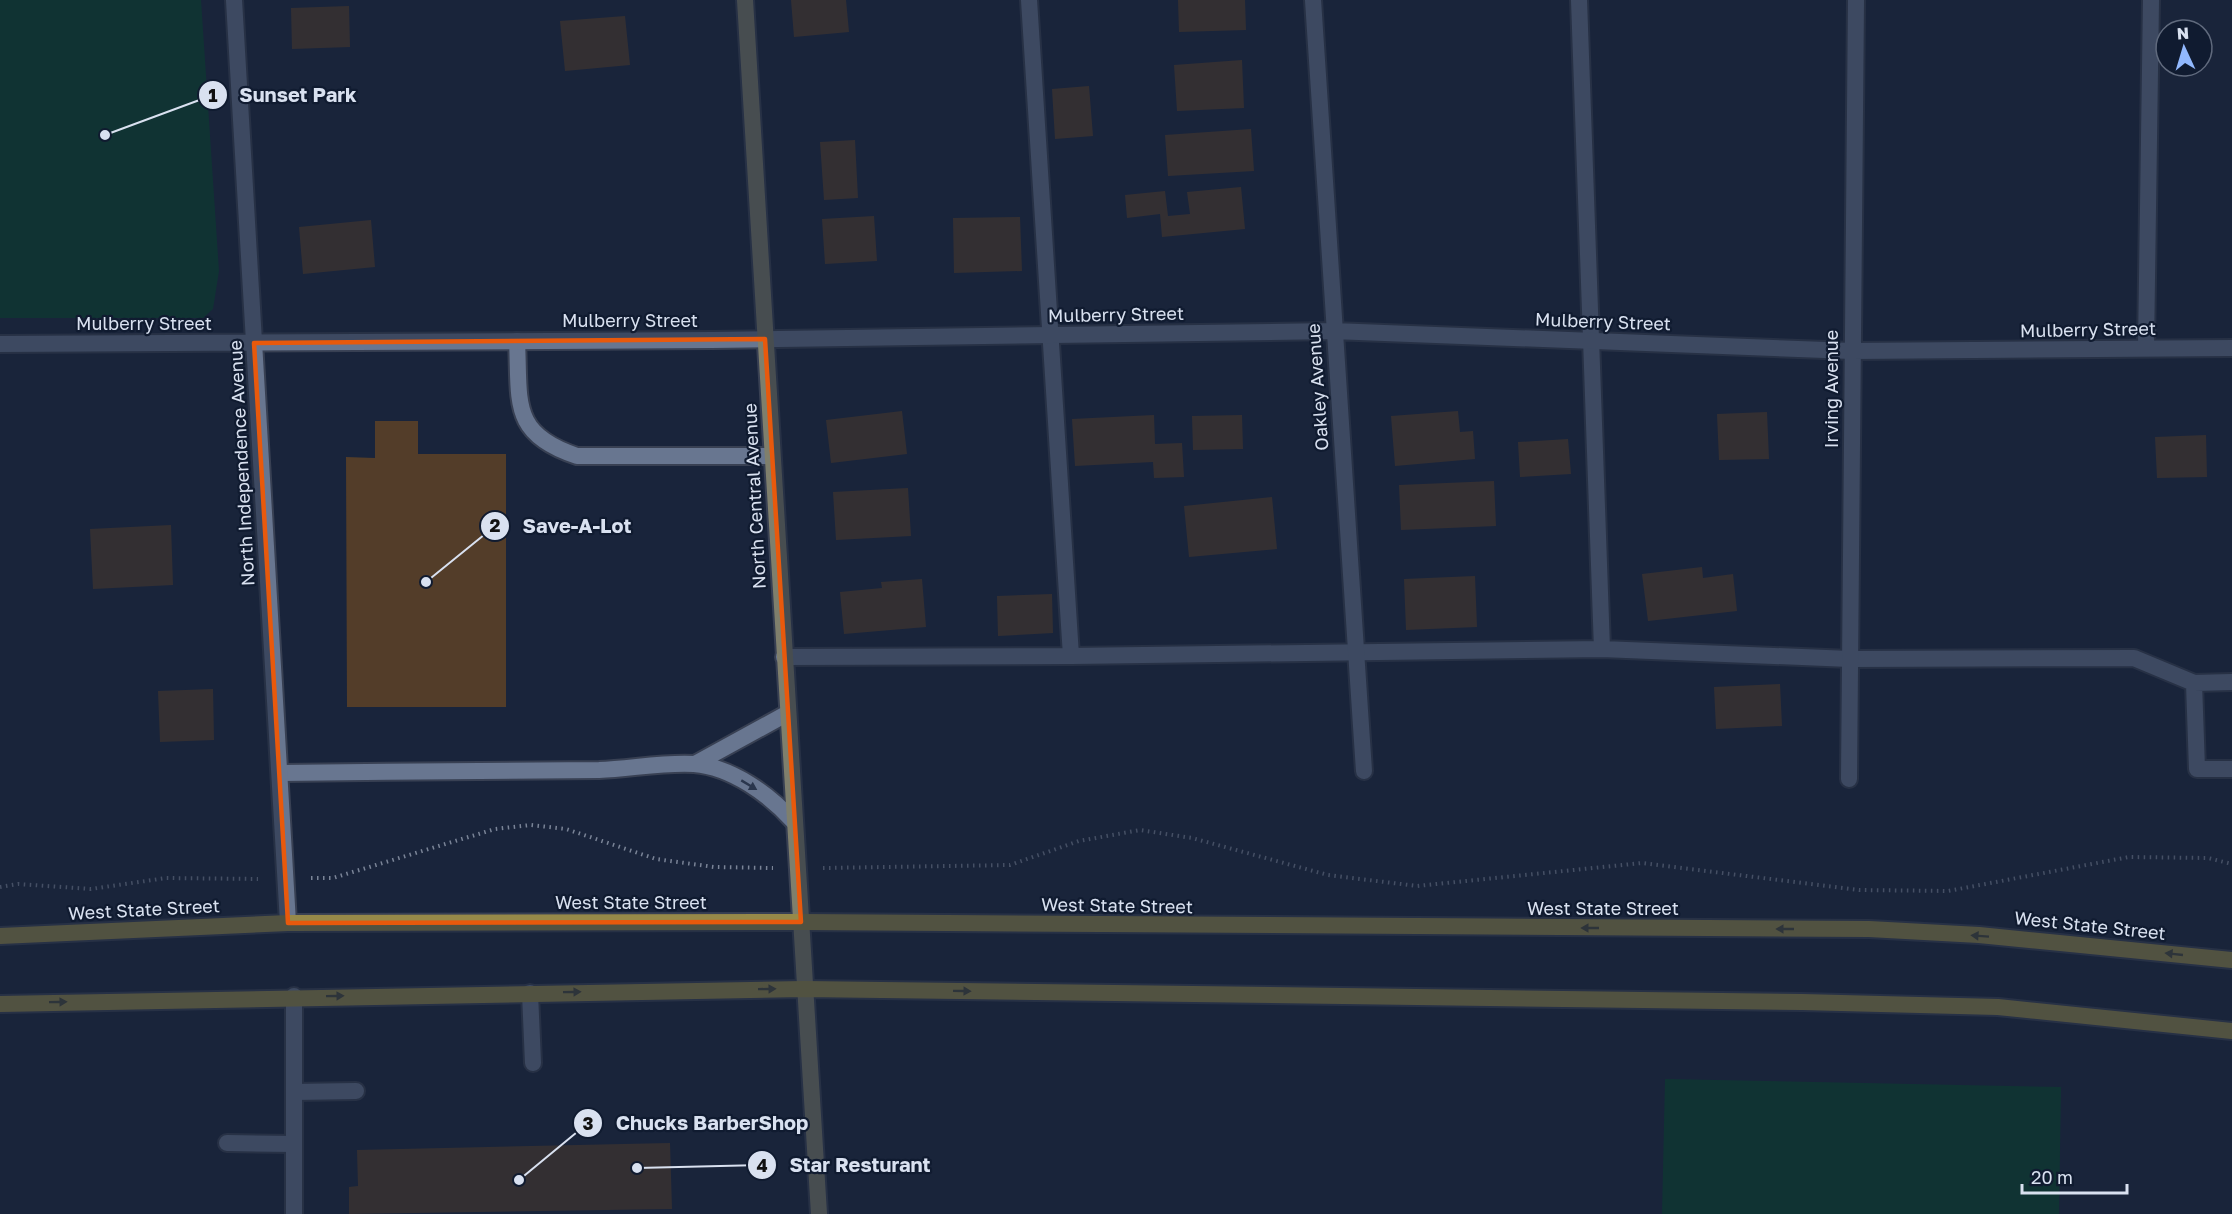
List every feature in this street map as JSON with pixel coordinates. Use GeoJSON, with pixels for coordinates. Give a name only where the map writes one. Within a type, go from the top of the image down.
{"type":"FeatureCollection","features":[{"type":"Feature","properties":{"kind":"main road","name":"North Central Avenue"},"geometry":{"type":"LineString","coordinates":[[745,0],[819,1214]]}},
{"type":"Feature","properties":{"kind":"main road","name":"West State Street"},"geometry":{"type":"LineString","coordinates":[[0,936],[288,923],[801,922],[1869,929],[1979,935],[2232,960]]}},
{"type":"Feature","properties":{"kind":"main road"},"geometry":{"type":"LineString","coordinates":[[0,1004],[294,996],[804,989],[1755,1001],[1998,1007],[2232,1031]]}},
{"type":"Feature","properties":{"kind":"street","name":"North Independence Avenue"},"geometry":{"type":"LineString","coordinates":[[234,0],[288,923]]}},
{"type":"Feature","properties":{"kind":"street"},"geometry":{"type":"LineString","coordinates":[[1029,0],[1071,656]]}},
{"type":"Feature","properties":{"kind":"street","name":"Oakley Avenue"},"geometry":{"type":"LineString","coordinates":[[1313,0],[1333,331],[1364,771]]}},
{"type":"Feature","properties":{"kind":"street"},"geometry":{"type":"LineString","coordinates":[[1579,0],[1602,649]]}},
{"type":"Feature","properties":{"kind":"street","name":"Irving Avenue"},"geometry":{"type":"LineString","coordinates":[[1849,779],[1856,0]]}},
{"type":"Feature","properties":{"kind":"street"},"geometry":{"type":"LineString","coordinates":[[2146,348],[2151,0]]}},
{"type":"Feature","properties":{"kind":"street","name":"Mulberry Street"},"geometry":{"type":"LineString","coordinates":[[0,344],[765,339],[1333,331],[1852,351],[2232,348]]}},
{"type":"Feature","properties":{"kind":"street"},"geometry":{"type":"LineString","coordinates":[[517,341],[523,420],[534,434],[554,449],[577,456],[772,456]]}},
{"type":"Feature","properties":{"kind":"street"},"geometry":{"type":"LineString","coordinates":[[784,657],[1071,656],[1602,649],[1850,659],[2134,658],[2193,683],[2232,682]]}},
{"type":"Feature","properties":{"kind":"street"},"geometry":{"type":"LineString","coordinates":[[2193,683],[2197,769],[2232,769]]}},
{"type":"Feature","properties":{"kind":"street"},"geometry":{"type":"LineString","coordinates":[[695,764],[788,713]]}},
{"type":"Feature","properties":{"kind":"street"},"geometry":{"type":"LineString","coordinates":[[281,773],[610,770],[695,764],[726,772],[754,788],[781,807],[794,822]]}},
{"type":"Feature","properties":{"kind":"street"},"geometry":{"type":"LineString","coordinates":[[530,993],[533,1064]]}},
{"type":"Feature","properties":{"kind":"street"},"geometry":{"type":"LineString","coordinates":[[294,996],[294,1214]]}},
{"type":"Feature","properties":{"kind":"street"},"geometry":{"type":"LineString","coordinates":[[294,1092],[356,1091]]}},
{"type":"Feature","properties":{"kind":"street"},"geometry":{"type":"LineString","coordinates":[[227,1143],[294,1144]]}},
{"type":"Feature","properties":{"kind":"path"},"geometry":{"type":"LineString","coordinates":[[0,887],[18,884],[91,889],[166,878],[333,878],[495,829],[531,825],[566,830],[656,859],[714,867],[797,868],[1010,865],[1079,841],[1140,830],[1192,838],[1328,875],[1417,886],[1642,863],[1859,890],[1948,891],[2129,857],[2208,858],[2232,864]]}},
{"type":"Feature","properties":{"kind":"highlighted area"},"geometry":{"type":"Polygon","coordinates":[[[765,339],[801,922],[288,923],[254,343],[765,339]]]}},
{"type":"Feature","properties":{"kind":"green space"},"geometry":{"type":"Polygon","coordinates":[[[0,0],[201,0],[219,271],[213,309],[203,318],[0,318],[0,0]]]}},
{"type":"Feature","properties":{"kind":"green space"},"geometry":{"type":"Polygon","coordinates":[[[1665,1079],[2061,1087],[2059,1214],[1662,1214],[1665,1079]]]}},
{"type":"Feature","properties":{"kind":"building"},"geometry":{"type":"Polygon","coordinates":[[[791,0],[846,0],[849,32],[794,37],[791,0]]]}},
{"type":"Feature","properties":{"kind":"building"},"geometry":{"type":"Polygon","coordinates":[[[1178,0],[1245,0],[1246,30],[1179,32],[1178,0]]]}},
{"type":"Feature","properties":{"kind":"building"},"geometry":{"type":"Polygon","coordinates":[[[349,6],[350,47],[292,49],[291,8],[349,6]]]}},
{"type":"Feature","properties":{"kind":"building"},"geometry":{"type":"Polygon","coordinates":[[[625,16],[630,65],[565,71],[560,21],[625,16]]]}},
{"type":"Feature","properties":{"kind":"building"},"geometry":{"type":"Polygon","coordinates":[[[1242,60],[1244,108],[1177,111],[1174,65],[1242,60]]]}},
{"type":"Feature","properties":{"kind":"building"},"geometry":{"type":"Polygon","coordinates":[[[1089,86],[1093,136],[1055,139],[1052,89],[1089,86]]]}},
{"type":"Feature","properties":{"kind":"building"},"geometry":{"type":"Polygon","coordinates":[[[1251,129],[1254,171],[1168,176],[1165,135],[1251,129]]]}},
{"type":"Feature","properties":{"kind":"building"},"geometry":{"type":"Polygon","coordinates":[[[855,140],[858,198],[824,200],[820,142],[855,140]]]}},
{"type":"Feature","properties":{"kind":"building"},"geometry":{"type":"Polygon","coordinates":[[[1241,187],[1245,229],[1162,237],[1160,214],[1127,218],[1125,195],[1165,191],[1168,216],[1190,214],[1187,192],[1241,187]]]}},
{"type":"Feature","properties":{"kind":"building"},"geometry":{"type":"Polygon","coordinates":[[[874,216],[877,261],[825,264],[822,219],[874,216]]]}},
{"type":"Feature","properties":{"kind":"building"},"geometry":{"type":"Polygon","coordinates":[[[1020,217],[1022,271],[954,273],[953,218],[1020,217]]]}},
{"type":"Feature","properties":{"kind":"building"},"geometry":{"type":"Polygon","coordinates":[[[371,220],[375,267],[303,274],[299,227],[371,220]]]}},
{"type":"Feature","properties":{"kind":"building"},"geometry":{"type":"Polygon","coordinates":[[[902,411],[907,454],[831,463],[826,420],[902,411]]]}},
{"type":"Feature","properties":{"kind":"building"},"geometry":{"type":"Polygon","coordinates":[[[1458,411],[1460,432],[1473,431],[1475,459],[1395,466],[1391,416],[1458,411]]]}},
{"type":"Feature","properties":{"kind":"building"},"geometry":{"type":"Polygon","coordinates":[[[1767,412],[1769,459],[1719,460],[1717,414],[1767,412]]]}},
{"type":"Feature","properties":{"kind":"building"},"geometry":{"type":"Polygon","coordinates":[[[1154,415],[1155,444],[1182,443],[1184,477],[1154,478],[1153,462],[1075,466],[1072,419],[1154,415]]]}},
{"type":"Feature","properties":{"kind":"building"},"geometry":{"type":"Polygon","coordinates":[[[1242,415],[1243,449],[1193,450],[1192,416],[1242,415]]]}},
{"type":"Feature","properties":{"kind":"building"},"geometry":{"type":"Polygon","coordinates":[[[375,421],[418,421],[418,454],[506,454],[506,707],[347,707],[346,457],[375,458],[375,421]]]}},
{"type":"Feature","properties":{"kind":"building"},"geometry":{"type":"Polygon","coordinates":[[[2206,435],[2207,477],[2157,478],[2155,437],[2206,435]]]}},
{"type":"Feature","properties":{"kind":"building"},"geometry":{"type":"Polygon","coordinates":[[[1568,439],[1571,474],[1520,477],[1518,442],[1568,439]]]}},
{"type":"Feature","properties":{"kind":"building"},"geometry":{"type":"Polygon","coordinates":[[[1494,481],[1496,526],[1401,530],[1399,485],[1494,481]]]}},
{"type":"Feature","properties":{"kind":"building"},"geometry":{"type":"Polygon","coordinates":[[[908,488],[911,536],[836,540],[833,492],[908,488]]]}},
{"type":"Feature","properties":{"kind":"building"},"geometry":{"type":"Polygon","coordinates":[[[1272,497],[1277,549],[1189,557],[1184,506],[1272,497]]]}},
{"type":"Feature","properties":{"kind":"building"},"geometry":{"type":"Polygon","coordinates":[[[171,525],[173,585],[93,589],[90,529],[171,525]]]}},
{"type":"Feature","properties":{"kind":"building"},"geometry":{"type":"Polygon","coordinates":[[[1702,567],[1703,578],[1733,574],[1737,611],[1648,621],[1642,574],[1702,567]]]}},
{"type":"Feature","properties":{"kind":"building"},"geometry":{"type":"Polygon","coordinates":[[[1475,576],[1477,627],[1406,630],[1404,579],[1475,576]]]}},
{"type":"Feature","properties":{"kind":"building"},"geometry":{"type":"Polygon","coordinates":[[[922,579],[926,627],[844,634],[840,592],[882,588],[881,582],[922,579]]]}},
{"type":"Feature","properties":{"kind":"building"},"geometry":{"type":"Polygon","coordinates":[[[1052,594],[1053,633],[998,636],[997,596],[1052,594]]]}},
{"type":"Feature","properties":{"kind":"building"},"geometry":{"type":"Polygon","coordinates":[[[1780,684],[1782,726],[1716,729],[1714,687],[1780,684]]]}},
{"type":"Feature","properties":{"kind":"building"},"geometry":{"type":"Polygon","coordinates":[[[213,689],[214,740],[160,742],[158,691],[213,689]]]}},
{"type":"Feature","properties":{"kind":"building"},"geometry":{"type":"Polygon","coordinates":[[[670,1143],[672,1209],[349,1214],[349,1187],[358,1186],[357,1150],[670,1143]]]}},
{"type":"Feature","properties":{"kind":"place","name":"Sunset Park"},"geometry":{"type":"Point","coordinates":[105,135]}},
{"type":"Feature","properties":{"kind":"place","name":"Save-A-Lot"},"geometry":{"type":"Point","coordinates":[426,582]}},
{"type":"Feature","properties":{"kind":"place","name":"Star Resturant"},"geometry":{"type":"Point","coordinates":[637,1168]}},
{"type":"Feature","properties":{"kind":"place","name":"Chucks BarberShop"},"geometry":{"type":"Point","coordinates":[519,1180]}}]}
